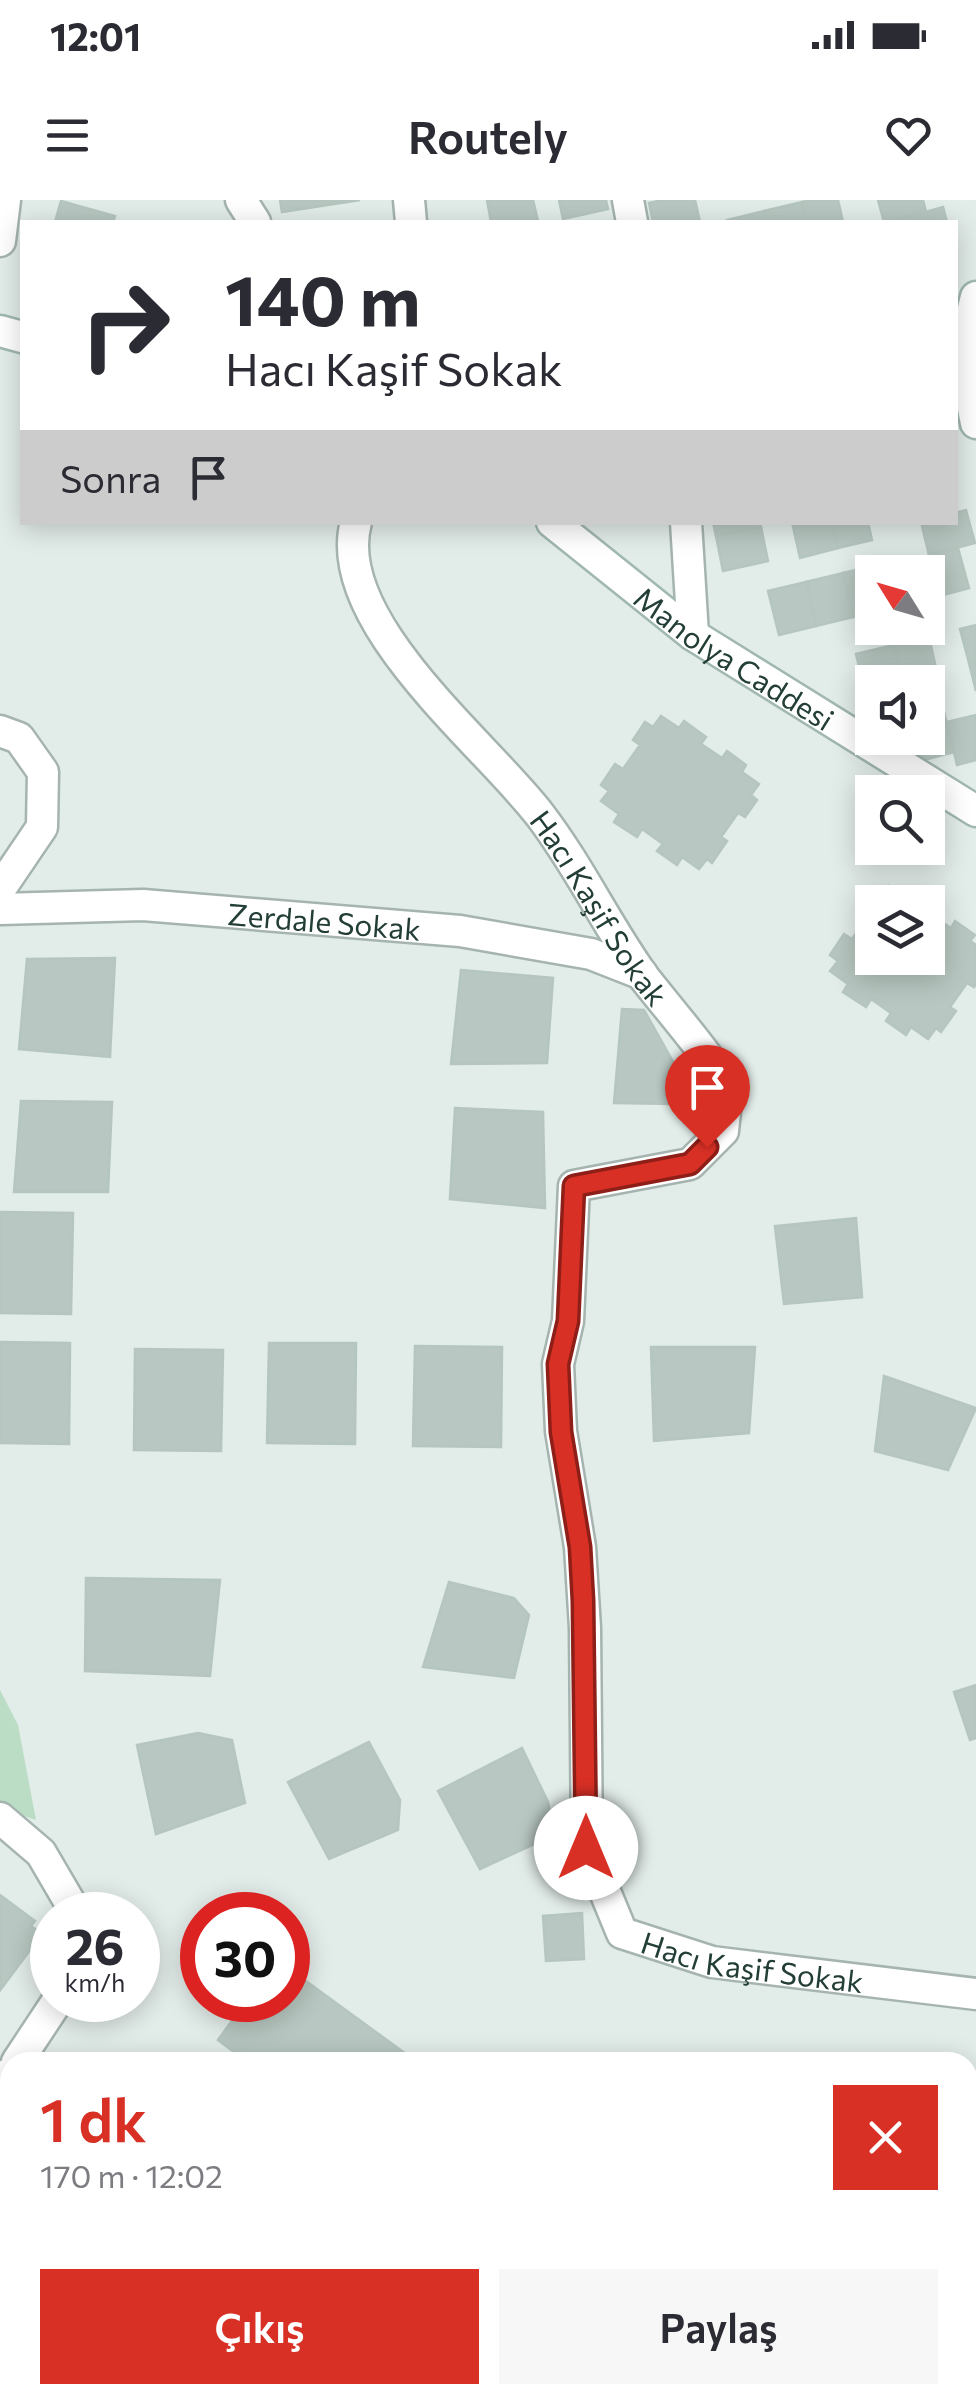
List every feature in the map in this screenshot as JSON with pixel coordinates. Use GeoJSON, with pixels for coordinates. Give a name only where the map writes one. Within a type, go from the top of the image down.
{"type":"FeatureCollection","features":[{"type":"Feature","properties":{"kind":"street"},"geometry":{"type":"LineString","coordinates":[[0,241],[5,200]]}},
{"type":"Feature","properties":{"kind":"street"},"geometry":{"type":"LineString","coordinates":[[976,297],[962,352],[976,423]]}},
{"type":"Feature","properties":{"kind":"street","name":"Hacı Kaşif Sokak"},"geometry":{"type":"LineString","coordinates":[[355,525],[352,536],[357,573],[378,626],[453,719],[540,815],[642,974],[725,1084],[723,1131],[690,1164],[574,1186],[568,1321],[558,1364],[561,1432],[581,1563],[586,1848],[622,1934],[712,1962],[976,1994]]}},
{"type":"Feature","properties":{"kind":"street","name":"Manolya Caddesi"},"geometry":{"type":"LineString","coordinates":[[556,525],[693,635],[976,812]]}},
{"type":"Feature","properties":{"kind":"street"},"geometry":{"type":"LineString","coordinates":[[686,525],[693,635]]}},
{"type":"Feature","properties":{"kind":"street"},"geometry":{"type":"LineString","coordinates":[[0,730],[19,738],[43,772],[42,827],[0,889]]}},
{"type":"Feature","properties":{"kind":"street","name":"Zerdale Sokak"},"geometry":{"type":"LineString","coordinates":[[0,909],[143,905],[460,931],[590,954],[642,974]]}},
{"type":"Feature","properties":{"kind":"street"},"geometry":{"type":"LineString","coordinates":[[0,1818],[40,1853],[62,1892]]}},
{"type":"Feature","properties":{"kind":"street"},"geometry":{"type":"LineString","coordinates":[[24,2052],[43,2022]]}},
{"type":"Feature","properties":{"kind":"green space"},"geometry":{"type":"Polygon","coordinates":[[[0,1690],[18,1725],[36,1820],[0,1802],[0,1690]]]}},
{"type":"Feature","properties":{"kind":"building"},"geometry":{"type":"Polygon","coordinates":[[[280,200],[360,200],[282,212],[280,200]]]}},
{"type":"Feature","properties":{"kind":"building"},"geometry":{"type":"Polygon","coordinates":[[[487,200],[533,200],[538,220],[491,220],[487,200]]]}},
{"type":"Feature","properties":{"kind":"building"},"geometry":{"type":"Polygon","coordinates":[[[559,200],[606,200],[608,209],[563,219],[559,200]]]}},
{"type":"Feature","properties":{"kind":"building"},"geometry":{"type":"Polygon","coordinates":[[[695,200],[700,220],[653,220],[649,203],[695,200]]]}},
{"type":"Feature","properties":{"kind":"building"},"geometry":{"type":"Polygon","coordinates":[[[838,200],[843,220],[806,220],[802,202],[838,200]]]}},
{"type":"Feature","properties":{"kind":"building"},"geometry":{"type":"Polygon","coordinates":[[[878,200],[923,200],[926,212],[883,220],[878,200]]]}},
{"type":"Feature","properties":{"kind":"building"},"geometry":{"type":"Polygon","coordinates":[[[61,201],[115,216],[114,220],[56,220],[61,201]]]}},
{"type":"Feature","properties":{"kind":"building"},"geometry":{"type":"Polygon","coordinates":[[[802,202],[806,220],[766,220],[764,211],[802,202]]]}},
{"type":"Feature","properties":{"kind":"building"},"geometry":{"type":"Polygon","coordinates":[[[943,207],[946,220],[897,220],[943,207]]]}},
{"type":"Feature","properties":{"kind":"building"},"geometry":{"type":"Polygon","coordinates":[[[764,211],[766,220],[727,220],[764,211]]]}},
{"type":"Feature","properties":{"kind":"building"},"geometry":{"type":"Polygon","coordinates":[[[966,510],[975,543],[929,555],[922,525],[958,525],[958,512],[966,510]]]}},
{"type":"Feature","properties":{"kind":"building"},"geometry":{"type":"Polygon","coordinates":[[[714,525],[761,525],[761,527],[716,536],[714,525]]]}},
{"type":"Feature","properties":{"kind":"building"},"geometry":{"type":"Polygon","coordinates":[[[793,525],[833,525],[838,548],[800,558],[793,525]]]}},
{"type":"Feature","properties":{"kind":"building"},"geometry":{"type":"Polygon","coordinates":[[[833,525],[869,525],[872,540],[838,548],[833,525]]]}},
{"type":"Feature","properties":{"kind":"building"},"geometry":{"type":"Polygon","coordinates":[[[761,527],[768,561],[723,571],[716,536],[761,527]]]}},
{"type":"Feature","properties":{"kind":"building"},"geometry":{"type":"Polygon","coordinates":[[[958,548],[969,588],[945,594],[945,555],[932,555],[958,548]]]}},
{"type":"Feature","properties":{"kind":"building"},"geometry":{"type":"Polygon","coordinates":[[[855,570],[855,617],[853,617],[843,573],[855,570]]]}},
{"type":"Feature","properties":{"kind":"building"},"geometry":{"type":"Polygon","coordinates":[[[843,573],[853,617],[816,626],[806,582],[843,573]]]}},
{"type":"Feature","properties":{"kind":"building"},"geometry":{"type":"Polygon","coordinates":[[[806,582],[816,626],[779,635],[768,591],[806,582]]]}},
{"type":"Feature","properties":{"kind":"building"},"geometry":{"type":"Polygon","coordinates":[[[976,625],[976,661],[969,663],[960,629],[976,625]]]}},
{"type":"Feature","properties":{"kind":"building"},"geometry":{"type":"Polygon","coordinates":[[[894,645],[931,645],[935,665],[899,665],[894,645]]]}},
{"type":"Feature","properties":{"kind":"building"},"geometry":{"type":"Polygon","coordinates":[[[894,645],[899,665],[859,665],[856,654],[894,645]]]}},
{"type":"Feature","properties":{"kind":"building"},"geometry":{"type":"Polygon","coordinates":[[[976,661],[976,691],[969,663],[976,661]]]}},
{"type":"Feature","properties":{"kind":"building"},"geometry":{"type":"Polygon","coordinates":[[[976,715],[976,760],[957,765],[947,722],[976,715]]]}},
{"type":"Feature","properties":{"kind":"building"},"geometry":{"type":"Polygon","coordinates":[[[661,716],[679,728],[684,721],[706,737],[701,744],[722,758],[727,751],[746,765],[742,772],[759,784],[751,795],[757,800],[745,817],[738,813],[721,837],[727,841],[712,863],[707,859],[699,869],[682,857],[677,865],[657,851],[663,844],[642,829],[637,837],[614,822],[619,814],[601,801],[609,791],[601,785],[615,764],[623,769],[640,745],[633,740],[645,722],[653,727],[661,716]]]}},
{"type":"Feature","properties":{"kind":"building"},"geometry":{"type":"Polygon","coordinates":[[[945,716],[954,752],[945,754],[945,716]]]}},
{"type":"Feature","properties":{"kind":"building"},"geometry":{"type":"Polygon","coordinates":[[[918,755],[943,755],[920,761],[918,755]]]}},
{"type":"Feature","properties":{"kind":"building"},"geometry":{"type":"Polygon","coordinates":[[[955,921],[975,935],[970,941],[976,945],[976,984],[974,987],[967,983],[950,1007],[956,1011],[941,1032],[936,1028],[928,1039],[911,1027],[906,1035],[886,1021],[891,1013],[871,999],[866,1007],[843,992],[848,984],[830,971],[838,961],[830,955],[844,934],[852,939],[855,935],[855,975],[945,975],[945,924],[951,928],[955,921]]]}},
{"type":"Feature","properties":{"kind":"building"},"geometry":{"type":"Polygon","coordinates":[[[115,958],[110,1057],[19,1049],[27,959],[115,958]]]}},
{"type":"Feature","properties":{"kind":"building"},"geometry":{"type":"Polygon","coordinates":[[[461,970],[553,978],[547,1063],[451,1064],[461,970]]]}},
{"type":"Feature","properties":{"kind":"building"},"geometry":{"type":"Polygon","coordinates":[[[622,1009],[644,1010],[676,1067],[674,1104],[614,1103],[622,1009]]]}},
{"type":"Feature","properties":{"kind":"building"},"geometry":{"type":"Polygon","coordinates":[[[21,1101],[112,1102],[108,1192],[14,1192],[21,1101]]]}},
{"type":"Feature","properties":{"kind":"building"},"geometry":{"type":"Polygon","coordinates":[[[455,1108],[543,1112],[545,1208],[450,1199],[455,1108]]]}},
{"type":"Feature","properties":{"kind":"building"},"geometry":{"type":"Polygon","coordinates":[[[0,1212],[73,1213],[71,1314],[0,1313],[0,1212]]]}},
{"type":"Feature","properties":{"kind":"building"},"geometry":{"type":"Polygon","coordinates":[[[856,1218],[862,1297],[784,1304],[775,1226],[856,1218]]]}},
{"type":"Feature","properties":{"kind":"building"},"geometry":{"type":"Polygon","coordinates":[[[0,1342],[70,1343],[69,1444],[0,1443],[0,1342]]]}},
{"type":"Feature","properties":{"kind":"building"},"geometry":{"type":"Polygon","coordinates":[[[269,1343],[356,1343],[355,1444],[267,1443],[269,1343]]]}},
{"type":"Feature","properties":{"kind":"building"},"geometry":{"type":"Polygon","coordinates":[[[415,1346],[502,1347],[501,1447],[413,1446],[415,1346]]]}},
{"type":"Feature","properties":{"kind":"building"},"geometry":{"type":"Polygon","coordinates":[[[651,1347],[755,1347],[749,1433],[654,1441],[651,1347]]]}},
{"type":"Feature","properties":{"kind":"building"},"geometry":{"type":"Polygon","coordinates":[[[135,1349],[223,1350],[221,1451],[134,1450],[135,1349]]]}},
{"type":"Feature","properties":{"kind":"building"},"geometry":{"type":"Polygon","coordinates":[[[884,1376],[976,1408],[948,1470],[875,1451],[884,1376]]]}},
{"type":"Feature","properties":{"kind":"building"},"geometry":{"type":"Polygon","coordinates":[[[86,1578],[220,1580],[210,1676],[85,1671],[86,1578]]]}},
{"type":"Feature","properties":{"kind":"building"},"geometry":{"type":"Polygon","coordinates":[[[449,1582],[514,1598],[529,1615],[514,1678],[423,1667],[449,1582]]]}},
{"type":"Feature","properties":{"kind":"building"},"geometry":{"type":"Polygon","coordinates":[[[976,1685],[976,1738],[970,1740],[954,1692],[976,1685]]]}},
{"type":"Feature","properties":{"kind":"building"},"geometry":{"type":"Polygon","coordinates":[[[198,1733],[232,1740],[245,1803],[156,1834],[137,1745],[198,1733]]]}},
{"type":"Feature","properties":{"kind":"building"},"geometry":{"type":"Polygon","coordinates":[[[369,1742],[400,1800],[398,1830],[329,1859],[288,1782],[369,1742]]]}},
{"type":"Feature","properties":{"kind":"building"},"geometry":{"type":"Polygon","coordinates":[[[522,1748],[548,1802],[554,1835],[480,1869],[438,1791],[522,1748]]]}},
{"type":"Feature","properties":{"kind":"building"},"geometry":{"type":"Polygon","coordinates":[[[0,1895],[30,1917],[30,1950],[1,1989],[0,1895]]]}},
{"type":"Feature","properties":{"kind":"building"},"geometry":{"type":"Polygon","coordinates":[[[582,1913],[584,1959],[546,1961],[543,1916],[582,1913]]]}},
{"type":"Feature","properties":{"kind":"building"},"geometry":{"type":"Polygon","coordinates":[[[310,1984],[403,2052],[234,2052],[218,2040],[231,2022],[310,2022],[310,1984]]]}},
{"type":"Feature","properties":{"kind":"route"},"geometry":{"type":"LineString","coordinates":[[586,1848],[580,1547],[561,1432],[558,1364],[568,1321],[574,1186],[690,1164],[707,1147]]}}]}
